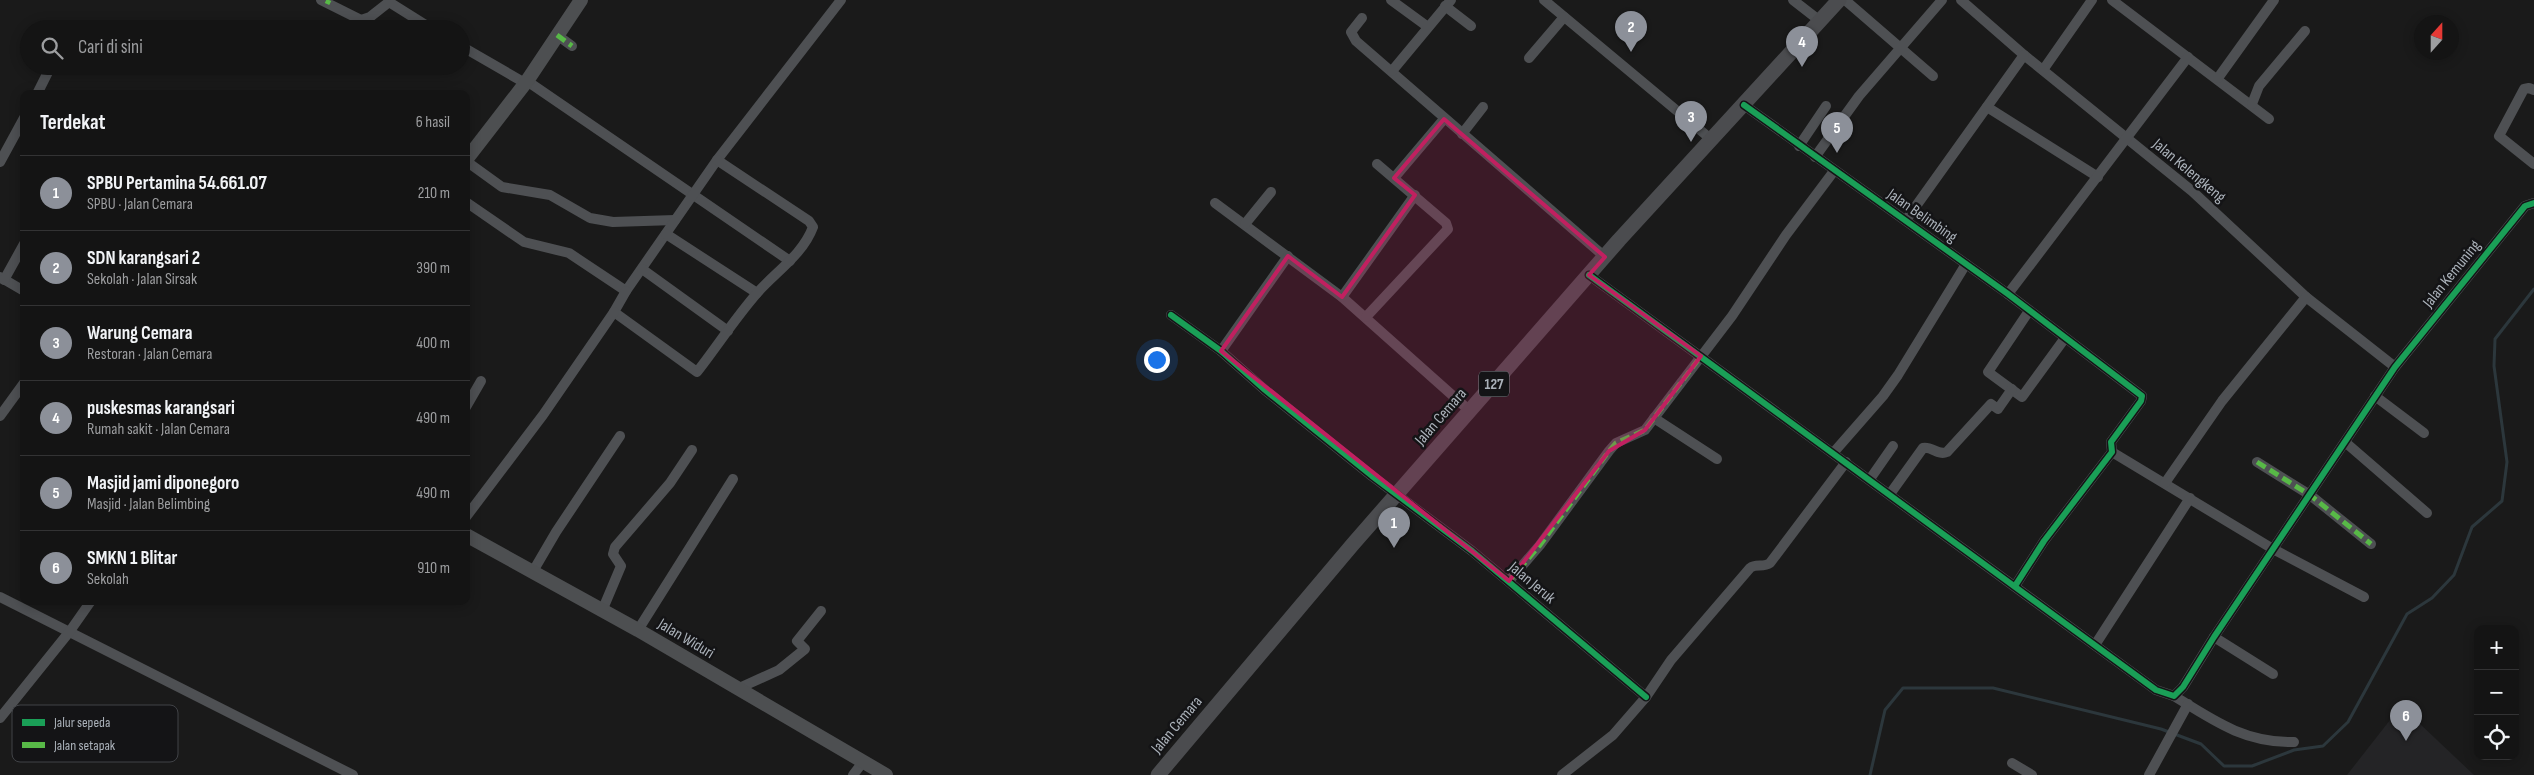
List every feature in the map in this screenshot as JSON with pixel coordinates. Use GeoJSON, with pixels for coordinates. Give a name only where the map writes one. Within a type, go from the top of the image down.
{"type":"FeatureCollection","features":[{"type":"Feature","properties":{"kind":"main road"},"geometry":{"type":"LineString","coordinates":[[470,155],[526,82],[581,0]]}},
{"type":"Feature","properties":{"kind":"main road","name":"Jalan Cemara"},"geometry":{"type":"LineString","coordinates":[[1158,775],[1397,494],[1589,275],[1838,0]]}},
{"type":"Feature","properties":{"kind":"main road","name":"Jalan Widuri"},"geometry":{"type":"LineString","coordinates":[[470,537],[638,630],[886,775]]}},
{"type":"Feature","properties":{"kind":"street"},"geometry":{"type":"LineString","coordinates":[[470,512],[543,415],[717,160],[841,0]]}},
{"type":"Feature","properties":{"kind":"street"},"geometry":{"type":"LineString","coordinates":[[1391,0],[1428,27]]}},
{"type":"Feature","properties":{"kind":"street"},"geometry":{"type":"LineString","coordinates":[[1544,0],[1712,140]]}},
{"type":"Feature","properties":{"kind":"street"},"geometry":{"type":"LineString","coordinates":[[1793,0],[1820,21]]}},
{"type":"Feature","properties":{"kind":"street"},"geometry":{"type":"LineString","coordinates":[[1845,0],[1933,76]]}},
{"type":"Feature","properties":{"kind":"street"},"geometry":{"type":"LineString","coordinates":[[1814,157],[1859,96],[1942,0]]}},
{"type":"Feature","properties":{"kind":"street","name":"Jalan Kelengkeng"},"geometry":{"type":"LineString","coordinates":[[1961,0],[2024,55],[2192,191],[2306,297],[2395,367]]}},
{"type":"Feature","properties":{"kind":"street"},"geometry":{"type":"LineString","coordinates":[[2043,70],[2092,0]]}},
{"type":"Feature","properties":{"kind":"street"},"geometry":{"type":"LineString","coordinates":[[2112,0],[2218,78],[2268,119]]}},
{"type":"Feature","properties":{"kind":"street"},"geometry":{"type":"LineString","coordinates":[[2218,78],[2274,0]]}},
{"type":"Feature","properties":{"kind":"street"},"geometry":{"type":"LineString","coordinates":[[326,1],[361,20],[370,17],[390,1],[418,20]]}},
{"type":"Feature","properties":{"kind":"street"},"geometry":{"type":"LineString","coordinates":[[1392,71],[1448,3],[1471,26]]}},
{"type":"Feature","properties":{"kind":"street"},"geometry":{"type":"LineString","coordinates":[[1529,58],[1564,17]]}},
{"type":"Feature","properties":{"kind":"street"},"geometry":{"type":"LineString","coordinates":[[1362,18],[1351,32],[1352,36],[1444,119],[1605,257]]}},
{"type":"Feature","properties":{"kind":"street"},"geometry":{"type":"LineString","coordinates":[[2252,104],[2259,86],[2305,31]]}},
{"type":"Feature","properties":{"kind":"street"},"geometry":{"type":"LineString","coordinates":[[557,35],[572,46]]}},
{"type":"Feature","properties":{"kind":"street"},"geometry":{"type":"LineString","coordinates":[[470,51],[526,82],[790,261]]}},
{"type":"Feature","properties":{"kind":"street"},"geometry":{"type":"LineString","coordinates":[[1906,220],[2024,55]]}},
{"type":"Feature","properties":{"kind":"street"},"geometry":{"type":"LineString","coordinates":[[2008,294],[2188,57]]}},
{"type":"Feature","properties":{"kind":"street"},"geometry":{"type":"LineString","coordinates":[[38,90],[46,75]]}},
{"type":"Feature","properties":{"kind":"street"},"geometry":{"type":"LineString","coordinates":[[2533,160],[2499,136],[2524,89],[2534,90]]}},
{"type":"Feature","properties":{"kind":"street","name":"Jalan Belimbing"},"geometry":{"type":"LineString","coordinates":[[1744,105],[1814,157],[1906,220],[2008,294],[2142,396],[2142,401],[2111,442],[2112,452]]}},
{"type":"Feature","properties":{"kind":"street"},"geometry":{"type":"LineString","coordinates":[[1799,146],[1826,106]]}},
{"type":"Feature","properties":{"kind":"street"},"geometry":{"type":"LineString","coordinates":[[1986,107],[2098,177]]}},
{"type":"Feature","properties":{"kind":"street"},"geometry":{"type":"LineString","coordinates":[[1462,134],[1483,108]]}},
{"type":"Feature","properties":{"kind":"street"},"geometry":{"type":"LineString","coordinates":[[1394,178],[1444,119]]}},
{"type":"Feature","properties":{"kind":"street"},"geometry":{"type":"LineString","coordinates":[[0,162],[20,125]]}},
{"type":"Feature","properties":{"kind":"street"},"geometry":{"type":"LineString","coordinates":[[614,312],[697,372],[757,293],[790,261],[810,234],[812,225],[717,160]]}},
{"type":"Feature","properties":{"kind":"street"},"geometry":{"type":"LineString","coordinates":[[470,163],[502,186],[550,195],[590,218],[613,222],[675,220]]}},
{"type":"Feature","properties":{"kind":"street"},"geometry":{"type":"LineString","coordinates":[[1366,317],[1447,232],[1446,223],[1377,164]]}},
{"type":"Feature","properties":{"kind":"street"},"geometry":{"type":"LineString","coordinates":[[1509,581],[1540,545],[1616,443],[1643,432],[1732,316],[1786,235],[1834,171]]}},
{"type":"Feature","properties":{"kind":"street"},"geometry":{"type":"LineString","coordinates":[[1245,224],[1270,192]]}},
{"type":"Feature","properties":{"kind":"street"},"geometry":{"type":"LineString","coordinates":[[1342,297],[1415,196]]}},
{"type":"Feature","properties":{"kind":"street","name":"Jalan Kemuning"},"geometry":{"type":"LineString","coordinates":[[2174,696],[2183,687],[2214,637],[2395,367],[2507,228],[2526,206],[2534,202]]}},
{"type":"Feature","properties":{"kind":"street"},"geometry":{"type":"LineString","coordinates":[[1215,203],[1342,297],[1470,411]]}},
{"type":"Feature","properties":{"kind":"street"},"geometry":{"type":"LineString","coordinates":[[470,205],[524,242],[569,253],[626,291]]}},
{"type":"Feature","properties":{"kind":"street"},"geometry":{"type":"LineString","coordinates":[[666,234],[757,293]]}},
{"type":"Feature","properties":{"kind":"street"},"geometry":{"type":"LineString","coordinates":[[20,250],[2,278],[20,289]]}},
{"type":"Feature","properties":{"kind":"street"},"geometry":{"type":"LineString","coordinates":[[1221,351],[1288,256]]}},
{"type":"Feature","properties":{"kind":"street"},"geometry":{"type":"LineString","coordinates":[[1834,452],[1883,396],[1898,375],[1966,264]]}},
{"type":"Feature","properties":{"kind":"street"},"geometry":{"type":"LineString","coordinates":[[642,268],[728,331]]}},
{"type":"Feature","properties":{"kind":"street"},"geometry":{"type":"LineString","coordinates":[[1589,275],[1834,452],[2156,690],[2174,696],[2237,733],[2260,740],[2294,742]]}},
{"type":"Feature","properties":{"kind":"street"},"geometry":{"type":"LineString","coordinates":[[2165,483],[2222,401],[2306,297]]}},
{"type":"Feature","properties":{"kind":"street"},"geometry":{"type":"LineString","coordinates":[[2029,310],[1988,372],[2022,397],[2065,338]]}},
{"type":"Feature","properties":{"kind":"street","name":"Jalan Jeruk"},"geometry":{"type":"LineString","coordinates":[[1171,315],[1221,351],[1265,390],[1509,581],[1646,697]]}},
{"type":"Feature","properties":{"kind":"street"},"geometry":{"type":"LineString","coordinates":[[470,400],[481,381]]}},
{"type":"Feature","properties":{"kind":"street"},"geometry":{"type":"LineString","coordinates":[[0,416],[20,388]]}},
{"type":"Feature","properties":{"kind":"street"},"geometry":{"type":"LineString","coordinates":[[1892,496],[1923,448],[1928,447],[1944,454],[1991,404],[1998,409],[2012,389]]}},
{"type":"Feature","properties":{"kind":"street"},"geometry":{"type":"LineString","coordinates":[[2375,396],[2424,433]]}},
{"type":"Feature","properties":{"kind":"street"},"geometry":{"type":"LineString","coordinates":[[1654,418],[1717,459]]}},
{"type":"Feature","properties":{"kind":"street"},"geometry":{"type":"LineString","coordinates":[[532,572],[556,532],[620,436]]}},
{"type":"Feature","properties":{"kind":"street"},"geometry":{"type":"LineString","coordinates":[[2345,442],[2427,513]]}},
{"type":"Feature","properties":{"kind":"street"},"geometry":{"type":"LineString","coordinates":[[1870,479],[1893,446]]}},
{"type":"Feature","properties":{"kind":"street"},"geometry":{"type":"LineString","coordinates":[[602,611],[621,566],[613,554],[615,547],[670,482],[692,450]]}},
{"type":"Feature","properties":{"kind":"street"},"geometry":{"type":"LineString","coordinates":[[2015,586],[2112,452],[2273,549],[2364,597]]}},
{"type":"Feature","properties":{"kind":"street"},"geometry":{"type":"LineString","coordinates":[[1562,775],[1613,735],[1646,697],[1671,660],[1750,568],[1770,563],[1846,462]]}},
{"type":"Feature","properties":{"kind":"street"},"geometry":{"type":"LineString","coordinates":[[2257,462],[2310,494],[2371,544]]}},
{"type":"Feature","properties":{"kind":"street"},"geometry":{"type":"LineString","coordinates":[[638,630],[733,479]]}},
{"type":"Feature","properties":{"kind":"street"},"geometry":{"type":"LineString","coordinates":[[2095,645],[2190,498]]}},
{"type":"Feature","properties":{"kind":"street"},"geometry":{"type":"LineString","coordinates":[[0,597],[354,775]]}},
{"type":"Feature","properties":{"kind":"street"},"geometry":{"type":"LineString","coordinates":[[0,718],[70,631],[88,605]]}},
{"type":"Feature","properties":{"kind":"street"},"geometry":{"type":"LineString","coordinates":[[737,689],[779,670],[805,649],[797,641],[821,611]]}},
{"type":"Feature","properties":{"kind":"street"},"geometry":{"type":"LineString","coordinates":[[2214,637],[2273,674]]}},
{"type":"Feature","properties":{"kind":"street"},"geometry":{"type":"LineString","coordinates":[[2149,775],[2188,704]]}},
{"type":"Feature","properties":{"kind":"street"},"geometry":{"type":"LineString","coordinates":[[853,775],[863,762]]}},
{"type":"Feature","properties":{"kind":"street"},"geometry":{"type":"LineString","coordinates":[[2012,763],[2032,775]]}},
{"type":"Feature","properties":{"kind":"highlighted area"},"geometry":{"type":"Polygon","coordinates":[[[1444,119],[1605,257],[1589,275],[1701,356],[1645,430],[1609,451],[1509,581],[1221,351],[1288,256],[1342,297],[1415,195],[1394,178],[1444,119]]]}},
{"type":"Feature","properties":{"kind":"shaded area"},"geometry":{"type":"Polygon","coordinates":[[[2401,706],[2474,775],[2347,775],[2401,706]]]}},
{"type":"Feature","properties":{"kind":"waterway"},"geometry":{"type":"LineString","coordinates":[[1870,775],[1885,710],[1903,688],[1993,688],[2161,729],[2201,744],[2224,766],[2252,766],[2294,750],[2323,746],[2348,722],[2407,614],[2432,598],[2454,575],[2472,527],[2502,501],[2507,462],[2494,366],[2495,339],[2534,289]]}},
{"type":"Feature","properties":{"kind":"marked path"},"geometry":{"type":"LineString","coordinates":[[327,4],[329,0]]}},
{"type":"Feature","properties":{"kind":"marked path"},"geometry":{"type":"LineString","coordinates":[[557,35],[572,46]]}},
{"type":"Feature","properties":{"kind":"marked path"},"geometry":{"type":"LineString","coordinates":[[1509,581],[1540,545],[1609,451],[1616,443],[1645,430],[1701,356]]}},
{"type":"Feature","properties":{"kind":"marked path"},"geometry":{"type":"LineString","coordinates":[[2257,462],[2310,495],[2371,544]]}},
{"type":"Feature","properties":{"kind":"cycle path"},"geometry":{"type":"LineString","coordinates":[[1744,105],[2008,294],[2142,396],[2141,401],[2111,442],[2112,452],[2044,541],[2015,586]]}},
{"type":"Feature","properties":{"kind":"cycle path"},"geometry":{"type":"LineString","coordinates":[[1589,275],[2156,690],[2174,696],[2183,687],[2214,637],[2395,367],[2525,206],[2534,203]]}},
{"type":"Feature","properties":{"kind":"cycle path"},"geometry":{"type":"LineString","coordinates":[[1171,315],[1221,351],[1265,390],[1372,476],[1472,551],[1646,697]]}},
{"type":"Feature","properties":{"kind":"place","name":"SDN karangsari 2"},"geometry":{"type":"Point","coordinates":[1631,52]}},
{"type":"Feature","properties":{"kind":"place","name":"puskesmas karangsari"},"geometry":{"type":"Point","coordinates":[1802,67]}},
{"type":"Feature","properties":{"kind":"place","name":"Warung Cemara"},"geometry":{"type":"Point","coordinates":[1691,142]}},
{"type":"Feature","properties":{"kind":"place","name":"Masjid jami diponegoro"},"geometry":{"type":"Point","coordinates":[1837,153]}},
{"type":"Feature","properties":{"kind":"place","name":"SPBU Pertamina 54.661.07"},"geometry":{"type":"Point","coordinates":[1394,548]}},
{"type":"Feature","properties":{"kind":"place","name":"SMKN 1 Blitar"},"geometry":{"type":"Point","coordinates":[2406,741]}}]}
